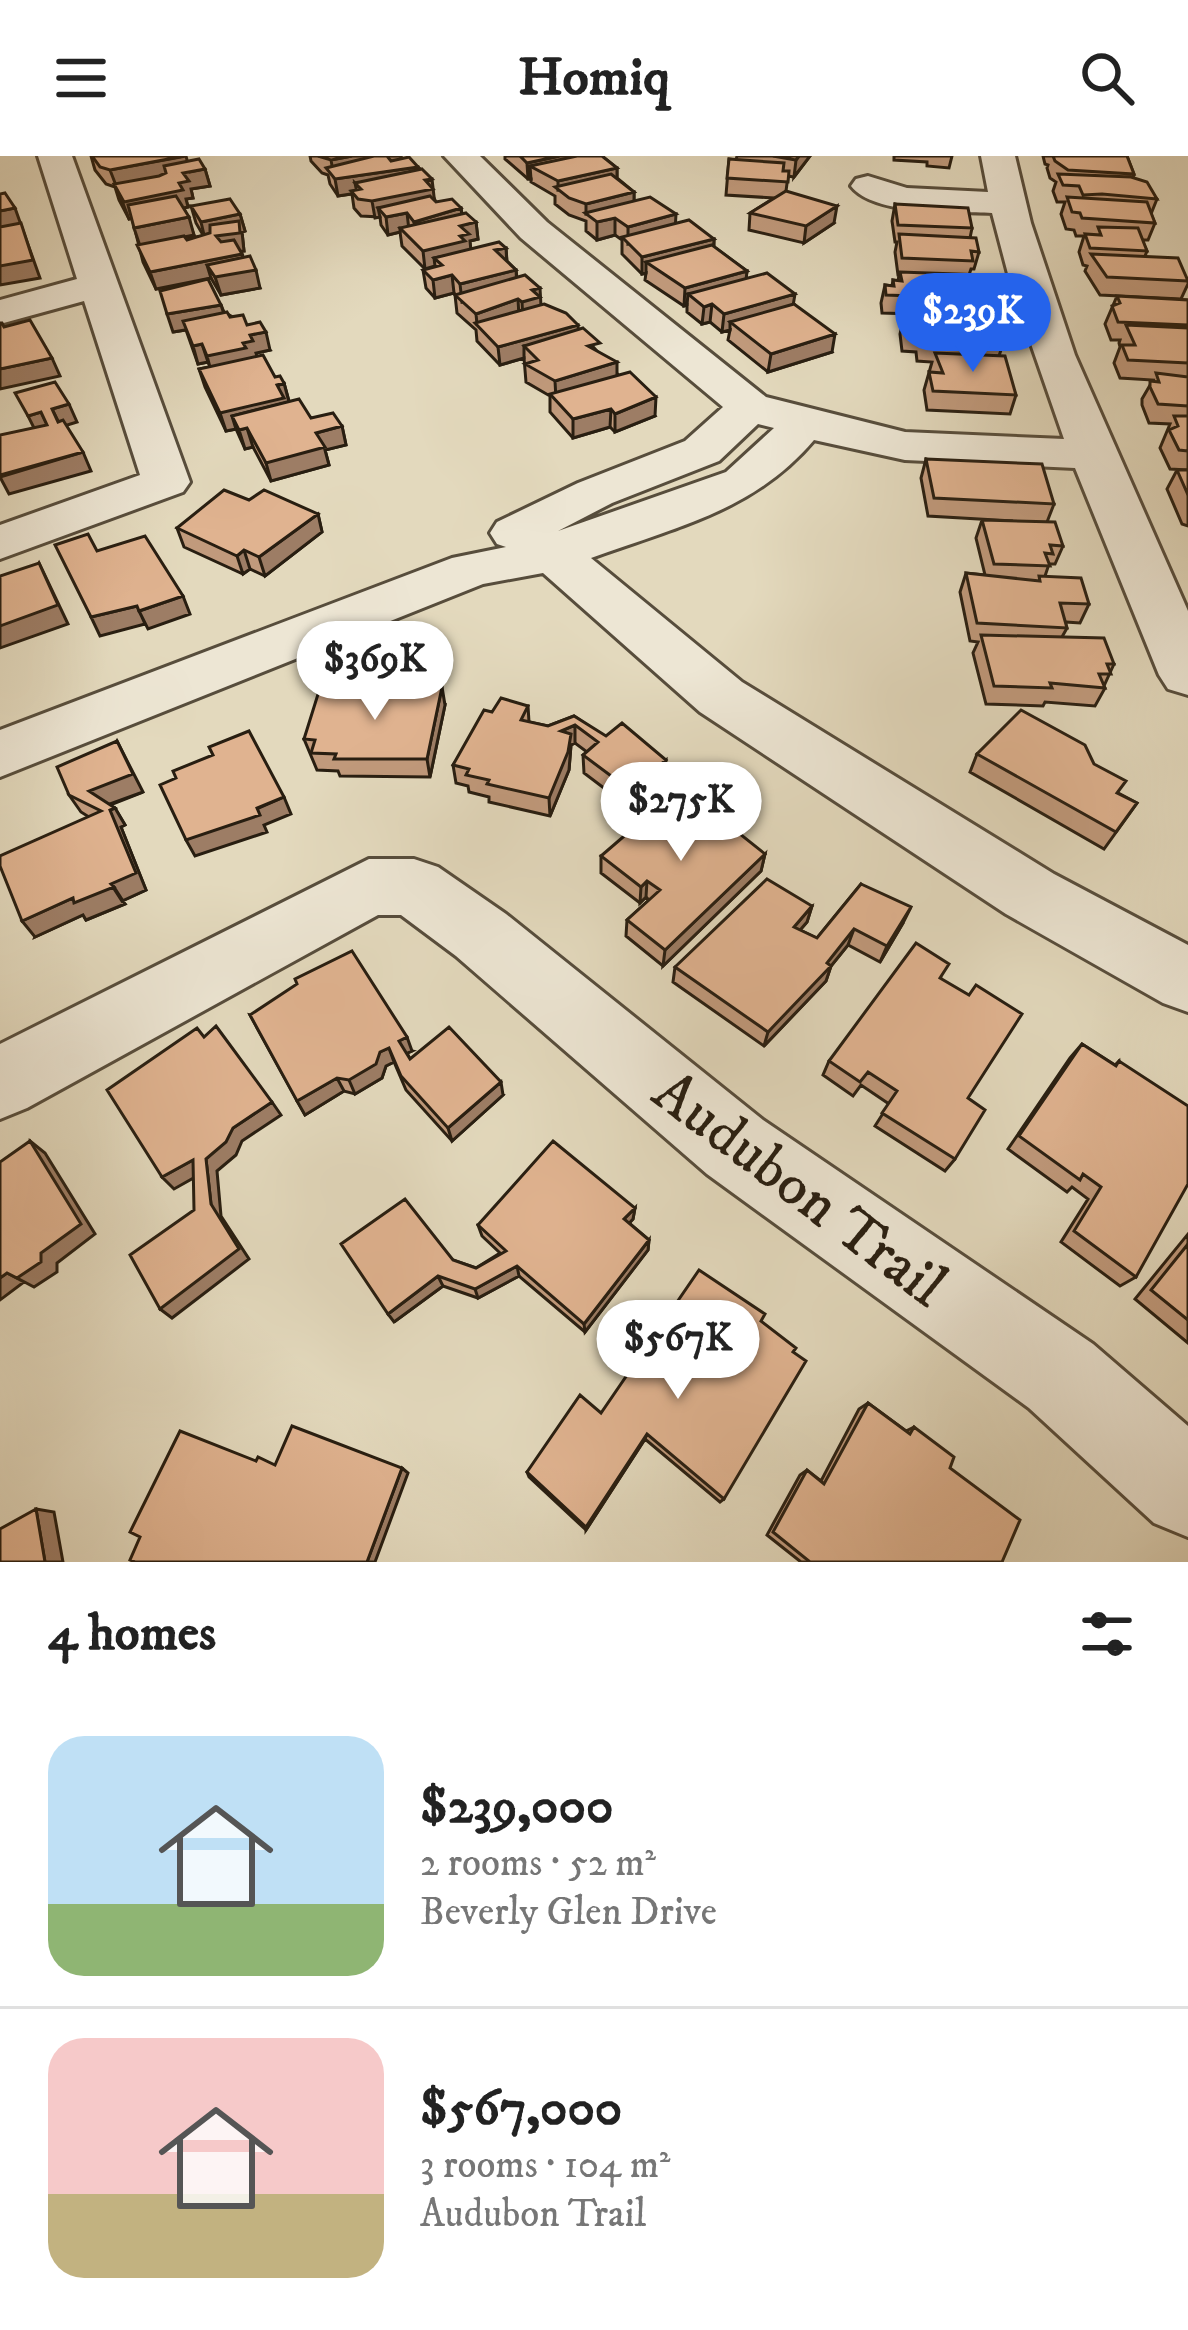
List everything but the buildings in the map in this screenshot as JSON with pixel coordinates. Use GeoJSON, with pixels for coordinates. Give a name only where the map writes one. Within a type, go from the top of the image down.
{"type":"FeatureCollection","features":[{"type":"Feature","properties":{"kind":"street"},"geometry":{"type":"LineString","coordinates":[[0,543],[166,482],[55,156]]}},
{"type":"Feature","properties":{"kind":"street"},"geometry":{"type":"LineString","coordinates":[[461,156],[534,230],[750,407],[905,446],[1098,455]]}},
{"type":"Feature","properties":{"kind":"street"},"geometry":{"type":"LineString","coordinates":[[998,156],[1006,203],[1042,325],[1188,675]]}},
{"type":"Feature","properties":{"kind":"street"},"geometry":{"type":"LineString","coordinates":[[868,186],[904,198],[1006,203]]}},
{"type":"Feature","properties":{"kind":"street"},"geometry":{"type":"LineString","coordinates":[[0,312],[96,286]]}},
{"type":"Feature","properties":{"kind":"street"},"geometry":{"type":"LineString","coordinates":[[0,754],[538,541],[702,452],[750,407]]}},
{"type":"Feature","properties":{"kind":"street"},"geometry":{"type":"LineString","coordinates":[[538,541],[623,532],[742,482],[772,460],[804,423]]}},
{"type":"Feature","properties":{"kind":"street"},"geometry":{"type":"LineString","coordinates":[[538,541],[722,697],[1030,894],[1188,981]]}},
{"type":"Feature","properties":{"kind":"street","name":"Audubon Trail"},"geometry":{"type":"LineString","coordinates":[[4,1067],[369,887],[413,887],[481,935],[735,1148],[1061,1376],[1188,1489]]}}]}
